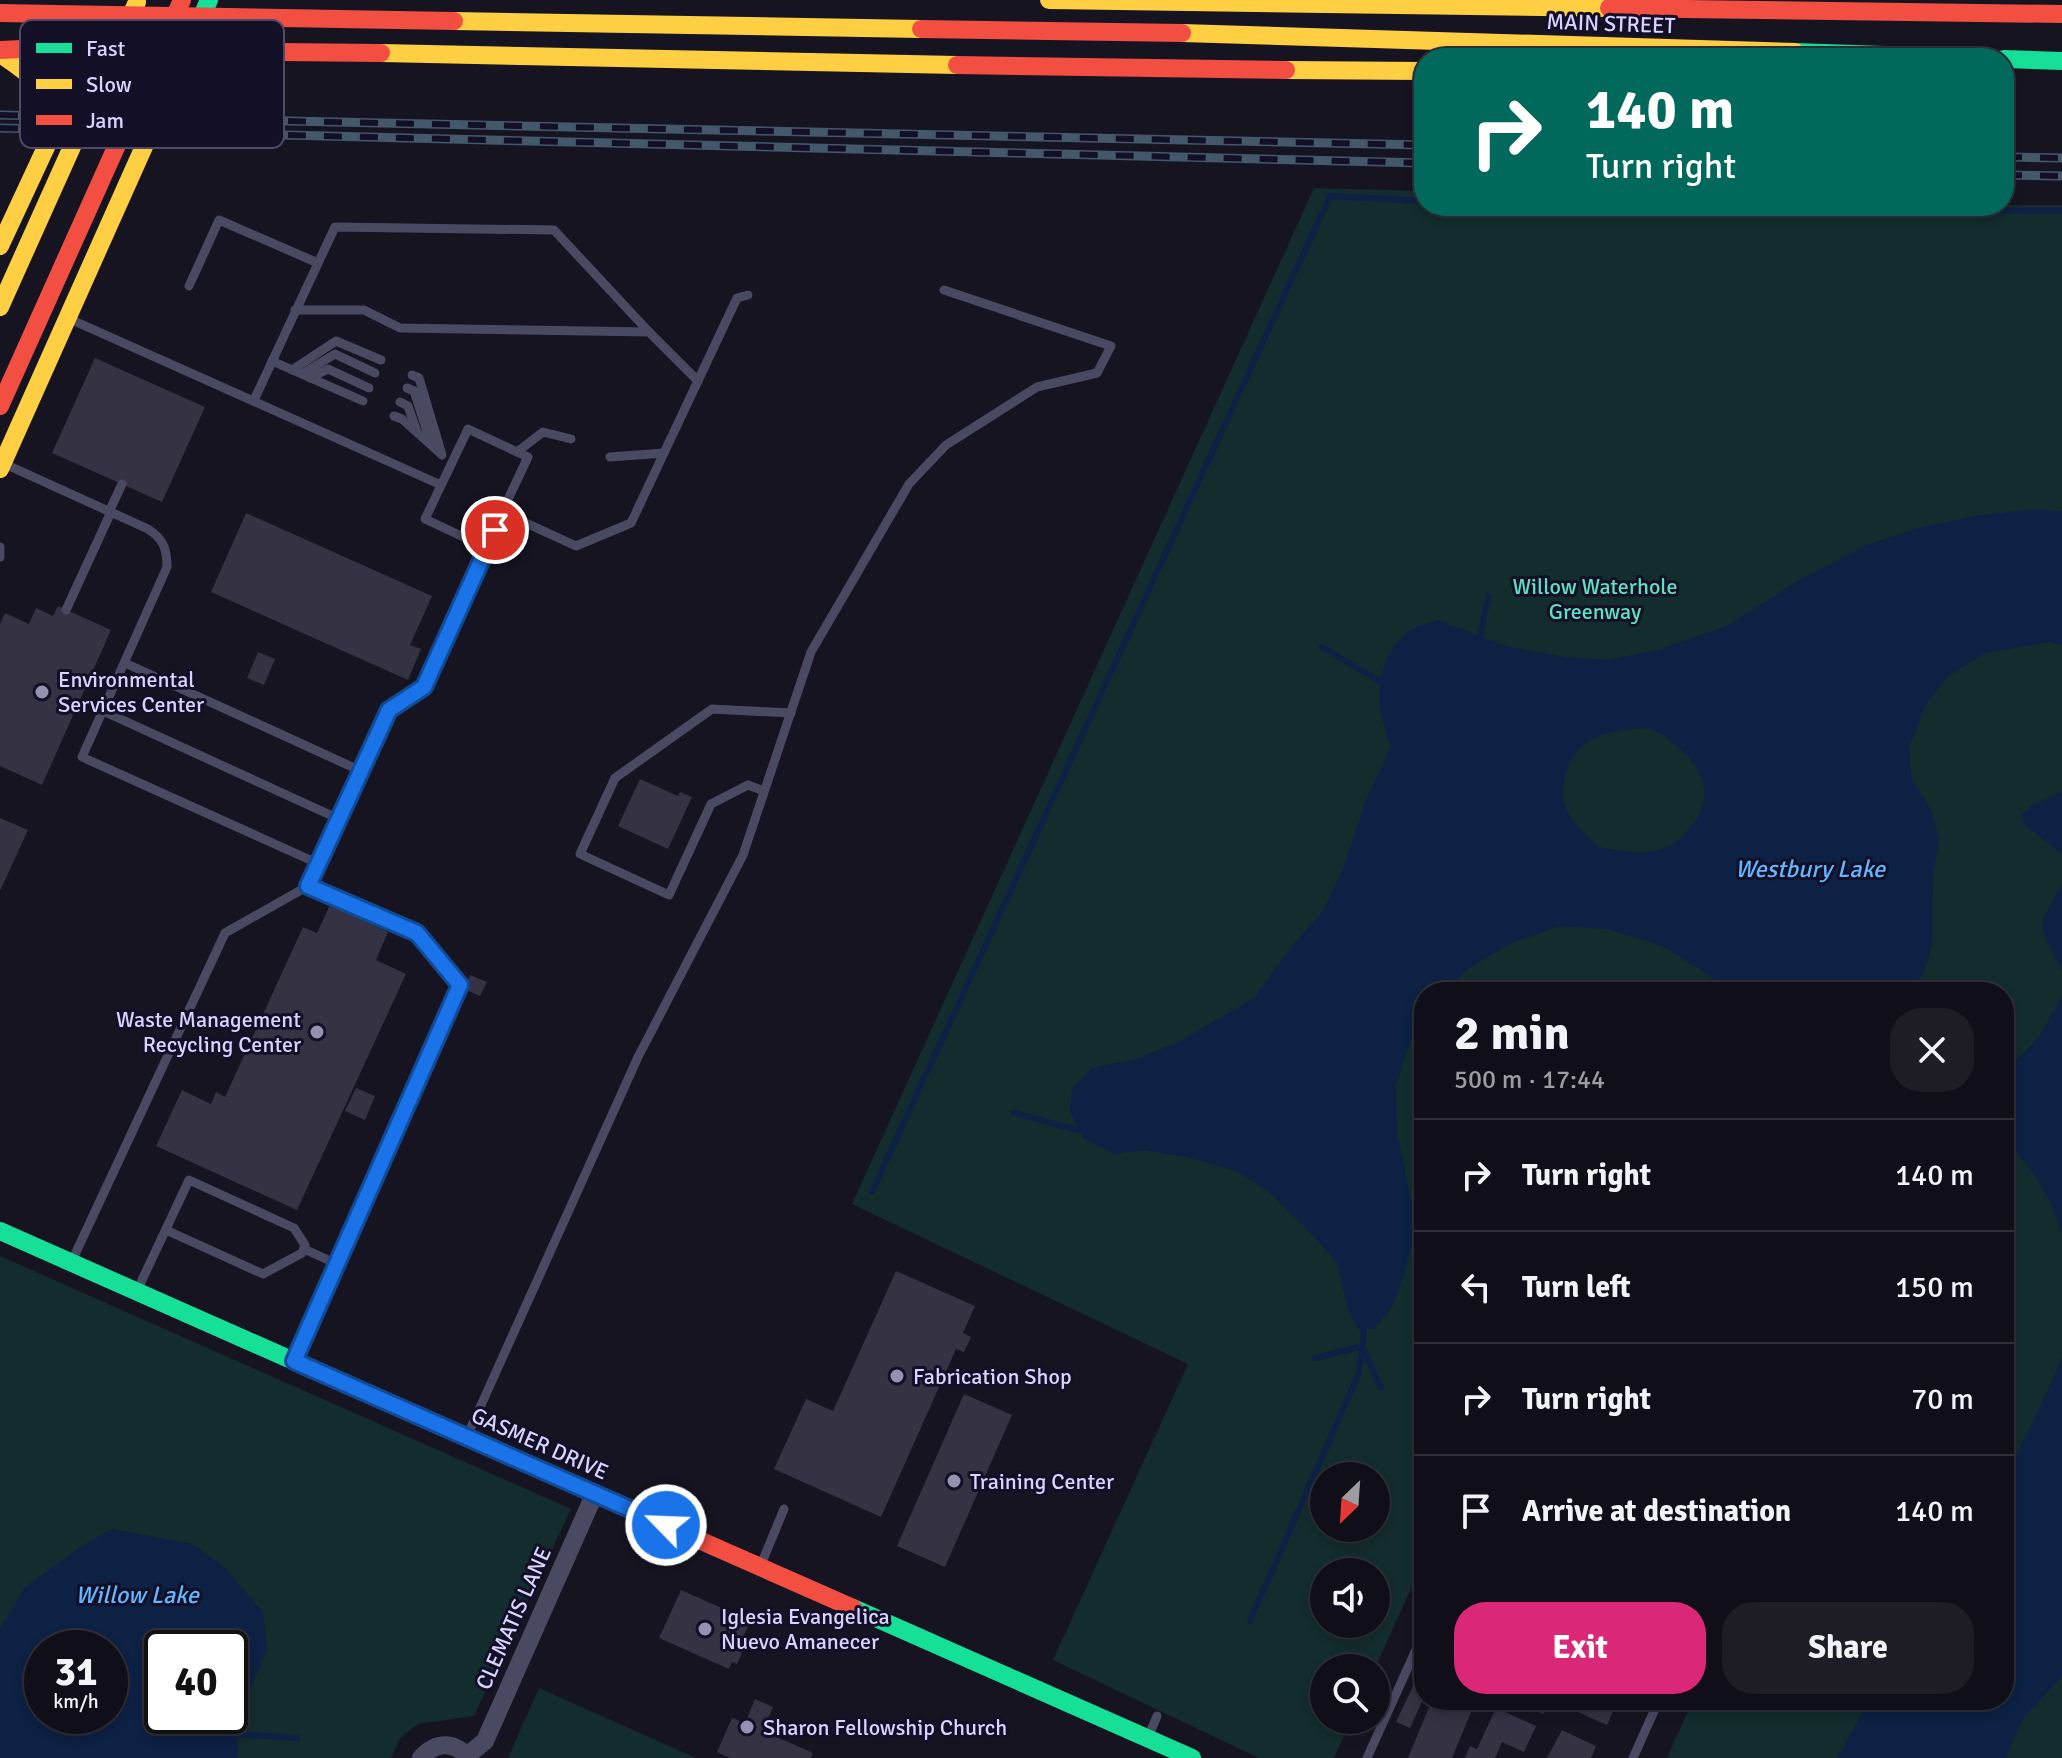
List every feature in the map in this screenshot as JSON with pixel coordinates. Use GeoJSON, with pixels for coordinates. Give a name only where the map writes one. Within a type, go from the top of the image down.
{"type":"FeatureCollection","features":[{"type":"Feature","properties":{"kind":"main road"},"geometry":{"type":"LineString","coordinates":[[38,20],[48,0]]}},
{"type":"Feature","properties":{"kind":"main road"},"geometry":{"type":"LineString","coordinates":[[99,20],[108,0]]}},
{"type":"Feature","properties":{"kind":"main road"},"geometry":{"type":"LineString","coordinates":[[129,20],[138,0]]}},
{"type":"Feature","properties":{"kind":"main road"},"geometry":{"type":"LineString","coordinates":[[173,20],[182,0]]}},
{"type":"Feature","properties":{"kind":"main road"},"geometry":{"type":"LineString","coordinates":[[201,20],[209,0]]}},
{"type":"Feature","properties":{"kind":"main road"},"geometry":{"type":"LineString","coordinates":[[283,0],[284,20],[312,48],[401,53]]}},
{"type":"Feature","properties":{"kind":"main road","name":"MAIN STREET"},"geometry":{"type":"LineString","coordinates":[[1049,0],[2062,14]]}},
{"type":"Feature","properties":{"kind":"main road","name":"MAIN STREET"},"geometry":{"type":"LineString","coordinates":[[0,13],[1182,33],[1656,48]]}},
{"type":"Feature","properties":{"kind":"main road"},"geometry":{"type":"LineString","coordinates":[[0,51],[20,43]]}},
{"type":"Feature","properties":{"kind":"main road"},"geometry":{"type":"LineString","coordinates":[[0,51],[20,50]]}},
{"type":"Feature","properties":{"kind":"main road"},"geometry":{"type":"LineString","coordinates":[[0,51],[20,66]]}},
{"type":"Feature","properties":{"kind":"main road"},"geometry":{"type":"LineString","coordinates":[[284,52],[1196,70],[1414,71]]}},
{"type":"Feature","properties":{"kind":"main road"},"geometry":{"type":"LineString","coordinates":[[2014,59],[2062,61]]}},
{"type":"Feature","properties":{"kind":"main road"},"geometry":{"type":"LineString","coordinates":[[2014,72],[2062,72]]}},
{"type":"Feature","properties":{"kind":"main road"},"geometry":{"type":"LineString","coordinates":[[0,246],[46,148]]}},
{"type":"Feature","properties":{"kind":"main road"},"geometry":{"type":"LineString","coordinates":[[0,307],[71,148]]}},
{"type":"Feature","properties":{"kind":"main road"},"geometry":{"type":"LineString","coordinates":[[0,406],[116,148]]}},
{"type":"Feature","properties":{"kind":"main road"},"geometry":{"type":"LineString","coordinates":[[1,466],[141,148]]}},
{"type":"Feature","properties":{"kind":"main road","name":"GASMER DRIVE"},"geometry":{"type":"LineString","coordinates":[[0,1231],[1192,1758]]}},
{"type":"Feature","properties":{"kind":"street","name":"CLEMATIS LANE"},"geometry":{"type":"LineString","coordinates":[[421,1758],[439,1745],[450,1745],[468,1757],[485,1741],[595,1493]]}},
{"type":"Feature","properties":{"kind":"lane"},"geometry":{"type":"LineString","coordinates":[[189,286],[219,220],[318,263]]}},
{"type":"Feature","properties":{"kind":"lane"},"geometry":{"type":"LineString","coordinates":[[254,400],[335,227],[554,230],[698,381]]}},
{"type":"Feature","properties":{"kind":"lane"},"geometry":{"type":"LineString","coordinates":[[466,1437],[638,1057],[743,855],[811,652],[909,484],[946,445],[1037,387],[1097,373],[1111,346],[944,290]]}},
{"type":"Feature","properties":{"kind":"lane"},"geometry":{"type":"LineString","coordinates":[[502,512],[576,546],[631,523],[737,298],[748,295]]}},
{"type":"Feature","properties":{"kind":"lane"},"geometry":{"type":"LineString","coordinates":[[295,310],[364,310],[400,328],[649,332]]}},
{"type":"Feature","properties":{"kind":"lane"},"geometry":{"type":"LineString","coordinates":[[67,317],[441,485]]}},
{"type":"Feature","properties":{"kind":"lane"},"geometry":{"type":"LineString","coordinates":[[302,374],[336,341],[381,360]]}},
{"type":"Feature","properties":{"kind":"lane"},"geometry":{"type":"LineString","coordinates":[[302,374],[335,354],[375,373]]}},
{"type":"Feature","properties":{"kind":"lane"},"geometry":{"type":"LineString","coordinates":[[272,361],[363,401]]}},
{"type":"Feature","properties":{"kind":"lane"},"geometry":{"type":"LineString","coordinates":[[302,374],[328,369],[369,388]]}},
{"type":"Feature","properties":{"kind":"lane"},"geometry":{"type":"LineString","coordinates":[[412,375],[419,378],[442,455]]}},
{"type":"Feature","properties":{"kind":"lane"},"geometry":{"type":"LineString","coordinates":[[407,388],[414,391],[431,445]]}},
{"type":"Feature","properties":{"kind":"lane"},"geometry":{"type":"LineString","coordinates":[[400,402],[408,406],[417,433]]}},
{"type":"Feature","properties":{"kind":"lane"},"geometry":{"type":"LineString","coordinates":[[394,416],[452,463]]}},
{"type":"Feature","properties":{"kind":"lane"},"geometry":{"type":"LineString","coordinates":[[71,1263],[225,933],[308,886],[389,710],[424,687],[487,548],[502,512],[528,457],[468,429],[425,519],[487,548]]}},
{"type":"Feature","properties":{"kind":"lane"},"geometry":{"type":"LineString","coordinates":[[517,452],[543,432],[571,439]]}},
{"type":"Feature","properties":{"kind":"lane"},"geometry":{"type":"LineString","coordinates":[[610,457],[664,453]]}},
{"type":"Feature","properties":{"kind":"lane"},"geometry":{"type":"LineString","coordinates":[[1,466],[110,512],[160,537],[167,550],[167,567],[82,757],[319,864]]}},
{"type":"Feature","properties":{"kind":"lane"},"geometry":{"type":"LineString","coordinates":[[66,610],[122,484]]}},
{"type":"Feature","properties":{"kind":"lane"},"geometry":{"type":"LineString","coordinates":[[0,547],[0,557]]}},
{"type":"Feature","properties":{"kind":"lane"},"geometry":{"type":"LineString","coordinates":[[125,663],[361,771]]}},
{"type":"Feature","properties":{"kind":"lane"},"geometry":{"type":"LineString","coordinates":[[764,791],[748,785],[711,804],[669,895],[580,854],[615,778],[712,709],[791,713]]}},
{"type":"Feature","properties":{"kind":"lane"},"geometry":{"type":"LineString","coordinates":[[103,711],[339,819]]}},
{"type":"Feature","properties":{"kind":"lane"},"geometry":{"type":"LineString","coordinates":[[294,1361],[460,985],[417,933],[308,886]]}},
{"type":"Feature","properties":{"kind":"lane"},"geometry":{"type":"LineString","coordinates":[[138,1291],[166,1230],[189,1180],[294,1228],[305,1245],[302,1253],[263,1274],[166,1230]]}},
{"type":"Feature","properties":{"kind":"lane"},"geometry":{"type":"LineString","coordinates":[[304,1249],[337,1264]]}},
{"type":"Feature","properties":{"kind":"lane"},"geometry":{"type":"LineString","coordinates":[[760,1567],[784,1509]]}},
{"type":"Feature","properties":{"kind":"lane"},"geometry":{"type":"LineString","coordinates":[[1367,1758],[1414,1654]]}},
{"type":"Feature","properties":{"kind":"lane"},"geometry":{"type":"LineString","coordinates":[[1633,1758],[1655,1710]]}},
{"type":"Feature","properties":{"kind":"lane"},"geometry":{"type":"LineString","coordinates":[[1148,1738],[1157,1716]]}},
{"type":"Feature","properties":{"kind":"green space","name":"Willow Waterhole Greenway"},"geometry":{"type":"Polygon","coordinates":[[[1314,188],[1414,191],[1414,216],[2014,216],[2014,205],[2062,205],[2062,1758],[1667,1758],[1689,1710],[2014,1710],[2014,982],[1414,982],[1414,1582],[1390,1635],[1390,1558],[1310,1558],[1310,1638],[1389,1638],[1381,1654],[1310,1654],[1310,1734],[1345,1734],[1334,1758],[1259,1758],[1053,1660],[1188,1364],[852,1204],[1314,188]]]}},
{"type":"Feature","properties":{"kind":"green space"},"geometry":{"type":"Polygon","coordinates":[[[0,1256],[571,1509],[474,1716],[418,1724],[400,1738],[391,1758],[0,1758],[0,1256]]]}},
{"type":"Feature","properties":{"kind":"green space"},"geometry":{"type":"Polygon","coordinates":[[[539,1688],[696,1758],[508,1758],[539,1688]]]}},
{"type":"Feature","properties":{"kind":"water","name":"Westbury Lake"},"geometry":{"type":"Polygon","coordinates":[[[2026,510],[2062,511],[2062,645],[2049,642],[1985,653],[1946,678],[1926,705],[1909,747],[1911,776],[1932,812],[1939,840],[1933,874],[1932,943],[1926,967],[1918,982],[1715,982],[1661,945],[1607,929],[1559,926],[1510,944],[1471,967],[1454,982],[1414,982],[1414,1034],[1396,1085],[1397,1133],[1412,1206],[1413,1241],[1392,1307],[1374,1329],[1358,1329],[1348,1311],[1337,1262],[1267,1190],[1234,1170],[1144,1150],[1114,1154],[1083,1138],[1070,1112],[1072,1089],[1092,1068],[1133,1060],[1179,1042],[1254,998],[1292,946],[1324,910],[1345,863],[1367,797],[1391,747],[1382,718],[1381,675],[1393,648],[1407,632],[1438,620],[1505,646],[1564,657],[1608,660],[1658,650],[1727,626],[1799,580],[1867,545],[1919,528],[2026,510]],[[1650,728],[1609,733],[1586,743],[1570,763],[1565,777],[1563,789],[1568,814],[1598,847],[1649,852],[1668,847],[1689,829],[1700,814],[1704,799],[1698,771],[1678,746],[1650,728]]]}},
{"type":"Feature","properties":{"kind":"water"},"geometry":{"type":"Polygon","coordinates":[[[2062,792],[2062,854],[2025,825],[2021,816],[2031,806],[2062,792]]]}},
{"type":"Feature","properties":{"kind":"water"},"geometry":{"type":"Polygon","coordinates":[[[2062,884],[2062,970],[2043,927],[2062,884]]]}},
{"type":"Feature","properties":{"kind":"water"},"geometry":{"type":"Polygon","coordinates":[[[2062,995],[2062,1234],[2053,1207],[2014,1150],[2014,1061],[2039,1036],[2062,995]]]}},
{"type":"Feature","properties":{"kind":"water"},"geometry":{"type":"Polygon","coordinates":[[[2062,1357],[2062,1676],[2024,1718],[2005,1758],[1837,1758],[1864,1710],[2014,1710],[2014,1460],[2062,1357]]]}},
{"type":"Feature","properties":{"kind":"water","name":"Willow Lake"},"geometry":{"type":"Polygon","coordinates":[[[112,1529],[192,1544],[223,1566],[263,1612],[267,1649],[248,1695],[248,1630],[144,1630],[144,1734],[239,1734],[237,1758],[0,1758],[0,1629],[25,1587],[112,1529]]]}},
{"type":"Feature","properties":{"kind":"building"},"geometry":{"type":"Polygon","coordinates":[[[95,358],[205,407],[162,502],[52,453],[95,358]]]}},
{"type":"Feature","properties":{"kind":"building"},"geometry":{"type":"Polygon","coordinates":[[[246,513],[432,596],[410,645],[421,649],[408,680],[211,592],[246,513]]]}},
{"type":"Feature","properties":{"kind":"building","name":"Environmental Services Center"},"geometry":{"type":"Polygon","coordinates":[[[58,606],[111,630],[42,785],[0,766],[0,624],[5,613],[29,624],[36,608],[53,616],[58,606]]]}},
{"type":"Feature","properties":{"kind":"building"},"geometry":{"type":"Polygon","coordinates":[[[258,652],[275,659],[264,685],[247,678],[258,652]]]}},
{"type":"Feature","properties":{"kind":"building"},"geometry":{"type":"Polygon","coordinates":[[[640,779],[678,796],[680,792],[692,797],[668,849],[618,826],[640,779]]]}},
{"type":"Feature","properties":{"kind":"building"},"geometry":{"type":"Polygon","coordinates":[[[0,818],[28,830],[0,891],[0,818]]]}},
{"type":"Feature","properties":{"kind":"building","name":"Waste Management Recycling Center"},"geometry":{"type":"Polygon","coordinates":[[[330,905],[388,932],[376,960],[406,974],[297,1210],[156,1146],[182,1090],[211,1104],[216,1092],[225,1097],[303,927],[317,933],[330,905]]]}},
{"type":"Feature","properties":{"kind":"building"},"geometry":{"type":"Polygon","coordinates":[[[470,975],[487,982],[480,996],[464,989],[470,975]]]}},
{"type":"Feature","properties":{"kind":"building"},"geometry":{"type":"Polygon","coordinates":[[[356,1088],[375,1096],[365,1120],[345,1111],[356,1088]]]}},
{"type":"Feature","properties":{"kind":"building","name":"Fabrication Shop"},"geometry":{"type":"Polygon","coordinates":[[[896,1271],[975,1306],[963,1333],[971,1337],[964,1352],[956,1349],[881,1517],[774,1469],[806,1399],[833,1411],[896,1271]]]}},
{"type":"Feature","properties":{"kind":"building","name":"Training Center"},"geometry":{"type":"Polygon","coordinates":[[[964,1394],[1012,1415],[945,1567],[897,1546],[964,1394]]]}},
{"type":"Feature","properties":{"kind":"building","name":"Iglesia Evangelica Nuevo Amanecer"},"geometry":{"type":"Polygon","coordinates":[[[681,1590],[751,1621],[741,1641],[746,1644],[737,1664],[732,1662],[729,1669],[659,1638],[681,1590]]]}},
{"type":"Feature","properties":{"kind":"building"},"geometry":{"type":"Polygon","coordinates":[[[1414,1684],[1414,1710],[1418,1710],[1410,1728],[1396,1722],[1414,1684]]]}},
{"type":"Feature","properties":{"kind":"building","name":"Sharon Fellowship Church"},"geometry":{"type":"Polygon","coordinates":[[[755,1699],[773,1707],[763,1731],[813,1753],[811,1758],[730,1758],[717,1752],[732,1718],[745,1723],[755,1699]]]}},
{"type":"Feature","properties":{"kind":"building"},"geometry":{"type":"Polygon","coordinates":[[[1428,1710],[1472,1710],[1452,1758],[1408,1758],[1428,1710]]]}},
{"type":"Feature","properties":{"kind":"building"},"geometry":{"type":"Polygon","coordinates":[[[1495,1710],[1536,1726],[1524,1752],[1502,1742],[1495,1758],[1465,1758],[1470,1746],[1477,1749],[1495,1710]]]}},
{"type":"Feature","properties":{"kind":"building"},"geometry":{"type":"Polygon","coordinates":[[[1573,1710],[1614,1710],[1607,1725],[1573,1710]]]}},
{"type":"Feature","properties":{"kind":"building"},"geometry":{"type":"Polygon","coordinates":[[[1562,1730],[1596,1746],[1591,1758],[1547,1758],[1562,1730]]]}},
{"type":"Feature","properties":{"kind":"waterway"},"geometry":{"type":"LineString","coordinates":[[872,1192],[1330,196],[1414,200]]}},
{"type":"Feature","properties":{"kind":"waterway"},"geometry":{"type":"LineString","coordinates":[[2014,211],[2062,211]]}},
{"type":"Feature","properties":{"kind":"waterway"},"geometry":{"type":"LineString","coordinates":[[1479,644],[1488,596]]}},
{"type":"Feature","properties":{"kind":"waterway"},"geometry":{"type":"LineString","coordinates":[[1322,647],[1388,686]]}},
{"type":"Feature","properties":{"kind":"waterway"},"geometry":{"type":"LineString","coordinates":[[1014,1113],[1087,1131]]}},
{"type":"Feature","properties":{"kind":"waterway"},"geometry":{"type":"LineString","coordinates":[[1315,1358],[1363,1346],[1364,1323]]}},
{"type":"Feature","properties":{"kind":"waterway"},"geometry":{"type":"LineString","coordinates":[[1250,1621],[1358,1375],[1363,1346]]}},
{"type":"Feature","properties":{"kind":"waterway"},"geometry":{"type":"LineString","coordinates":[[1363,1347],[1381,1388]]}},
{"type":"Feature","properties":{"kind":"waterway"},"geometry":{"type":"LineString","coordinates":[[233,1734],[297,1738]]}},
{"type":"Feature","properties":{"kind":"railway"},"geometry":{"type":"LineString","coordinates":[[0,115],[20,115]]}},
{"type":"Feature","properties":{"kind":"railway"},"geometry":{"type":"LineString","coordinates":[[284,121],[1414,145]]}},
{"type":"Feature","properties":{"kind":"railway"},"geometry":{"type":"LineString","coordinates":[[0,128],[20,128]]}},
{"type":"Feature","properties":{"kind":"railway"},"geometry":{"type":"LineString","coordinates":[[284,135],[1414,163]]}},
{"type":"Feature","properties":{"kind":"railway"},"geometry":{"type":"LineString","coordinates":[[2014,157],[2062,158]]}},
{"type":"Feature","properties":{"kind":"railway"},"geometry":{"type":"LineString","coordinates":[[2014,175],[2062,176]]}},
{"type":"Feature","properties":{"kind":"traffic: fast"},"geometry":{"type":"LineString","coordinates":[[200,20],[209,0]]}},
{"type":"Feature","properties":{"kind":"traffic: fast"},"geometry":{"type":"LineString","coordinates":[[2014,59],[2062,61]]}},
{"type":"Feature","properties":{"kind":"traffic: fast"},"geometry":{"type":"LineString","coordinates":[[0,1231],[357,1389]]}},
{"type":"Feature","properties":{"kind":"traffic: fast"},"geometry":{"type":"LineString","coordinates":[[853,1608],[1192,1758]]}},
{"type":"Feature","properties":{"kind":"traffic: slow"},"geometry":{"type":"LineString","coordinates":[[1049,0],[1609,8]]}},
{"type":"Feature","properties":{"kind":"traffic: slow"},"geometry":{"type":"LineString","coordinates":[[129,20],[137,2]]}},
{"type":"Feature","properties":{"kind":"traffic: slow"},"geometry":{"type":"LineString","coordinates":[[454,21],[921,29]]}},
{"type":"Feature","properties":{"kind":"traffic: slow"},"geometry":{"type":"LineString","coordinates":[[1182,33],[1666,48]]}},
{"type":"Feature","properties":{"kind":"traffic: slow"},"geometry":{"type":"LineString","coordinates":[[381,53],[957,65]]}},
{"type":"Feature","properties":{"kind":"traffic: slow"},"geometry":{"type":"LineString","coordinates":[[0,54],[20,68]]}},
{"type":"Feature","properties":{"kind":"traffic: slow"},"geometry":{"type":"LineString","coordinates":[[1286,70],[1414,71]]}},
{"type":"Feature","properties":{"kind":"traffic: slow"},"geometry":{"type":"LineString","coordinates":[[0,246],[46,148]]}},
{"type":"Feature","properties":{"kind":"traffic: slow"},"geometry":{"type":"LineString","coordinates":[[0,307],[71,148]]}},
{"type":"Feature","properties":{"kind":"traffic: slow"},"geometry":{"type":"LineString","coordinates":[[0,469],[143,148]]}},
{"type":"Feature","properties":{"kind":"traffic: jam"},"geometry":{"type":"LineString","coordinates":[[173,20],[182,0]]}},
{"type":"Feature","properties":{"kind":"traffic: jam"},"geometry":{"type":"LineString","coordinates":[[1609,8],[2062,14]]}},
{"type":"Feature","properties":{"kind":"traffic: jam"},"geometry":{"type":"LineString","coordinates":[[0,13],[454,21]]}},
{"type":"Feature","properties":{"kind":"traffic: jam"},"geometry":{"type":"LineString","coordinates":[[921,29],[1182,33]]}},
{"type":"Feature","properties":{"kind":"traffic: jam"},"geometry":{"type":"LineString","coordinates":[[0,50],[20,49]]}},
{"type":"Feature","properties":{"kind":"traffic: jam"},"geometry":{"type":"LineString","coordinates":[[284,52],[381,53]]}},
{"type":"Feature","properties":{"kind":"traffic: jam"},"geometry":{"type":"LineString","coordinates":[[957,65],[1286,70]]}},
{"type":"Feature","properties":{"kind":"traffic: jam"},"geometry":{"type":"LineString","coordinates":[[0,406],[116,148]]}},
{"type":"Feature","properties":{"kind":"traffic: jam"},"geometry":{"type":"LineString","coordinates":[[357,1389],[853,1608]]}},
{"type":"Feature","properties":{"kind":"place","name":"Environmental Services Center"},"geometry":{"type":"Point","coordinates":[42,692]}},
{"type":"Feature","properties":{"kind":"place","name":"Waste Management Recycling Center"},"geometry":{"type":"Point","coordinates":[317,1032]}},
{"type":"Feature","properties":{"kind":"place","name":"Fabrication Shop"},"geometry":{"type":"Point","coordinates":[897,1376]}},
{"type":"Feature","properties":{"kind":"place","name":"Training Center"},"geometry":{"type":"Point","coordinates":[954,1481]}},
{"type":"Feature","properties":{"kind":"place","name":"Iglesia Evangelica Nuevo Amanecer"},"geometry":{"type":"Point","coordinates":[705,1629]}},
{"type":"Feature","properties":{"kind":"place","name":"Sharon Fellowship Church"},"geometry":{"type":"Point","coordinates":[747,1727]}},
{"type":"Feature","properties":{"kind":"route"},"geometry":{"type":"LineString","coordinates":[[495,530],[424,687],[389,710],[308,886],[417,933],[460,985],[294,1361],[666,1525]]}}]}
